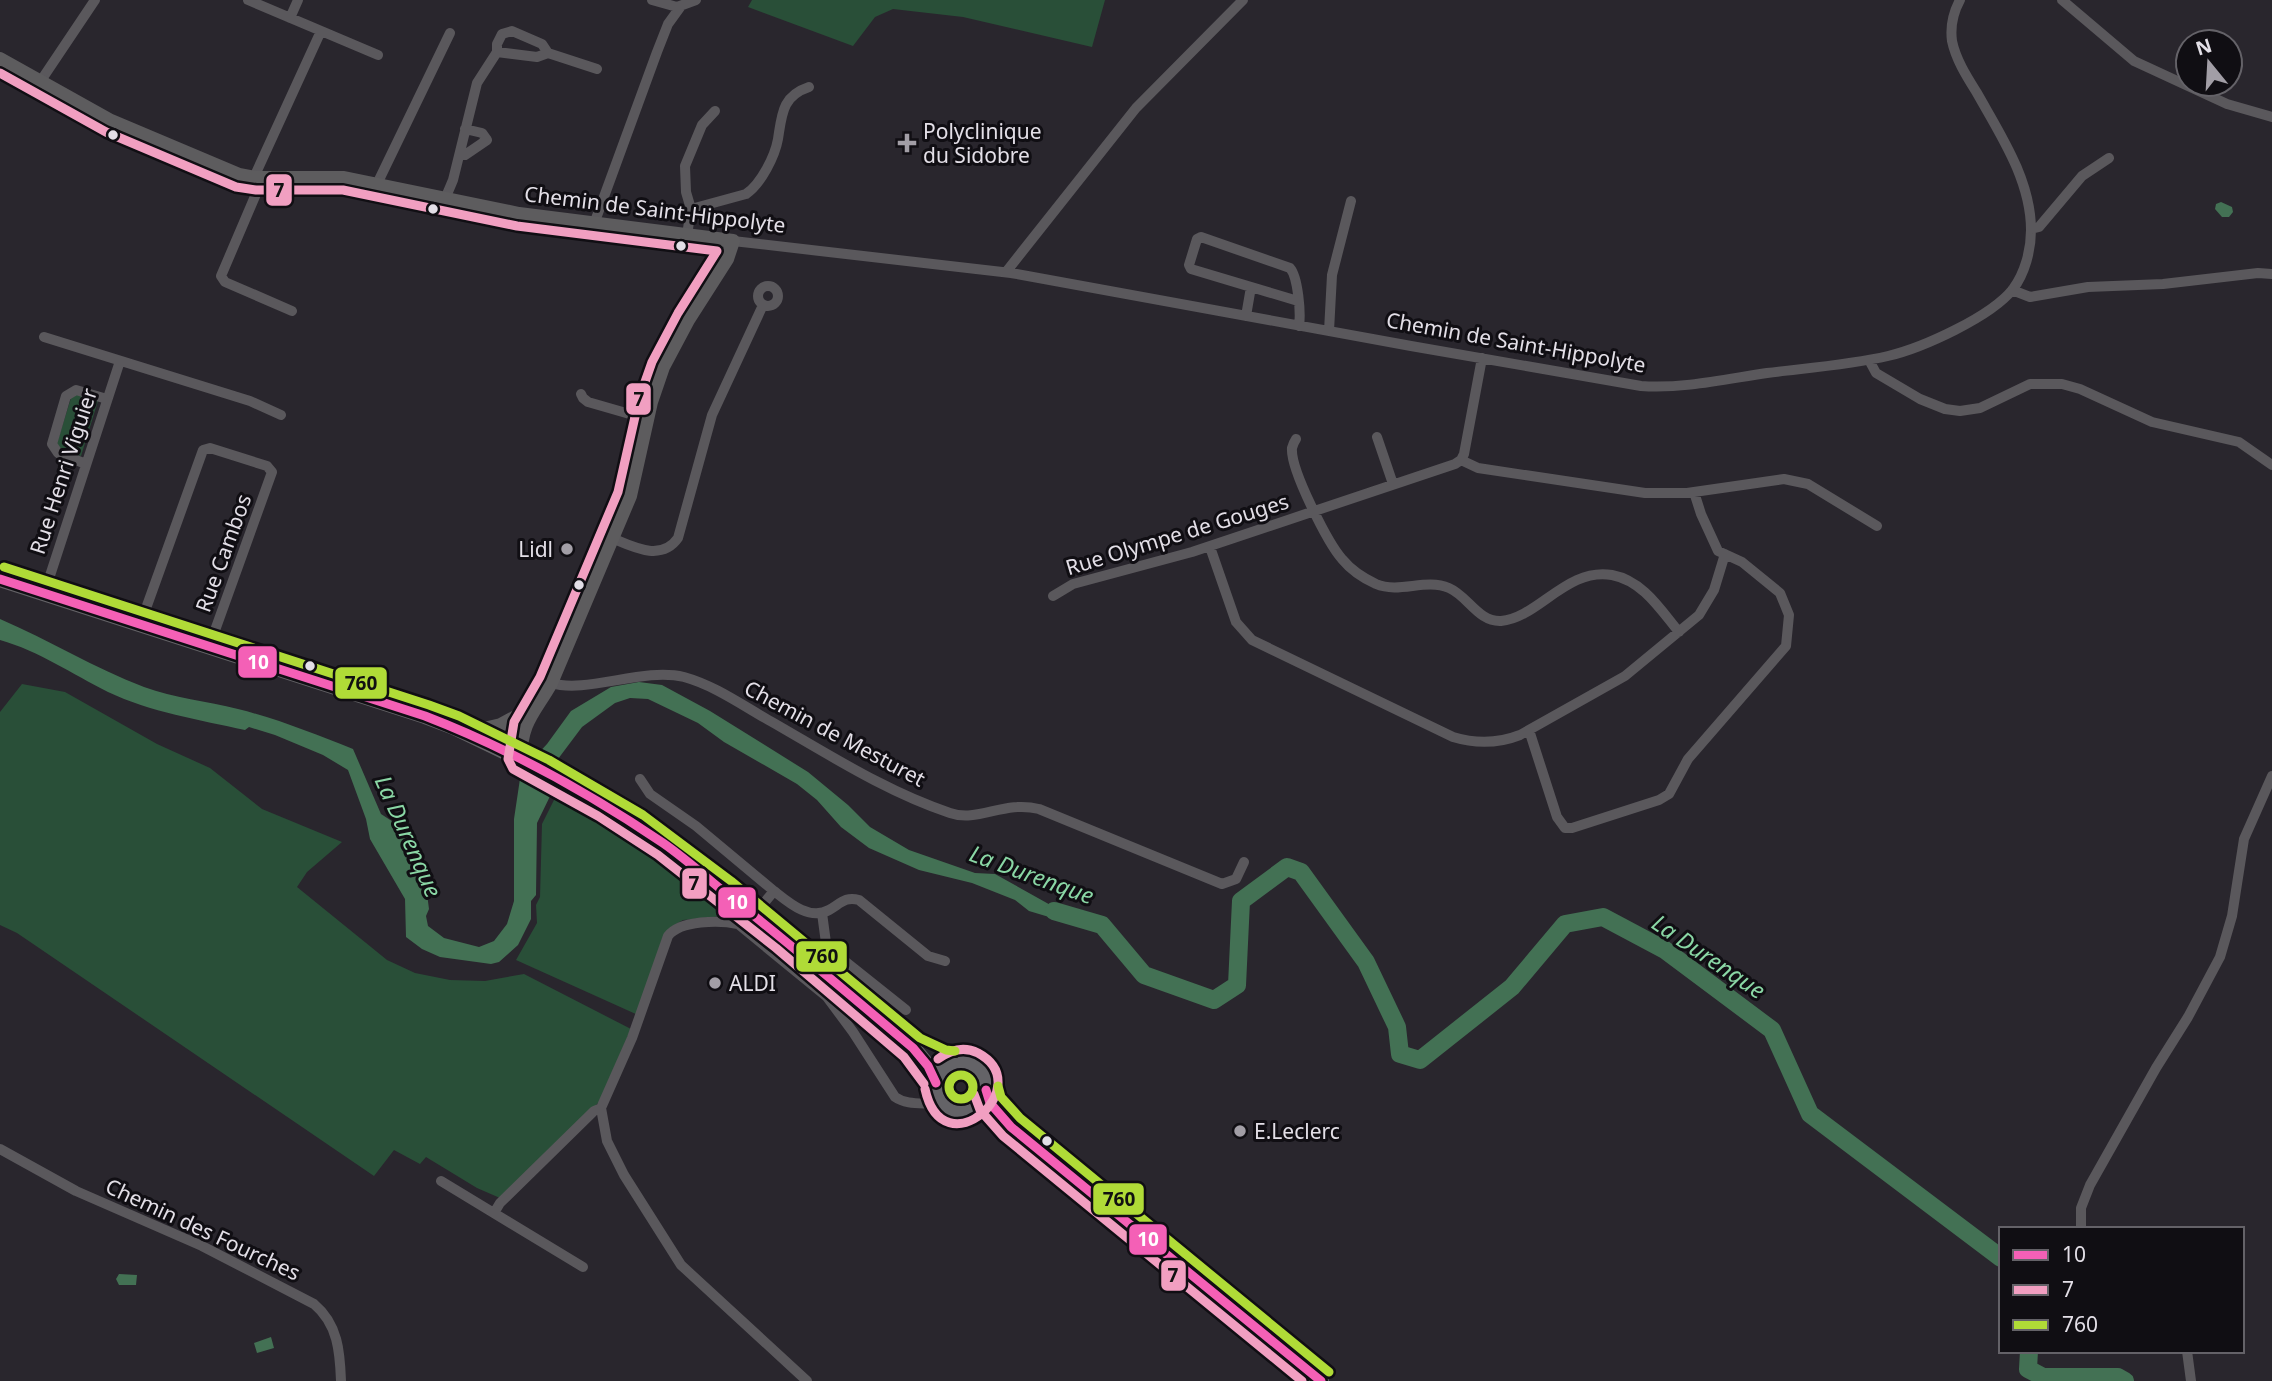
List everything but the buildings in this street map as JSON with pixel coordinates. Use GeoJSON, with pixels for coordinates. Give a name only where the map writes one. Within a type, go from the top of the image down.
{"type":"FeatureCollection","features":[{"type":"Feature","properties":{"kind":"main road"},"geometry":{"type":"LineString","coordinates":[[0,579],[411,711],[467,733],[570,785],[665,845],[754,915],[913,1048],[933,1074],[938,1096],[945,1106],[954,1110],[985,1114],[1010,1128],[1321,1381]]}},
{"type":"Feature","properties":{"kind":"main road"},"geometry":{"type":"LineString","coordinates":[[913,1048],[943,1062],[967,1063],[979,1070],[990,1103],[1010,1128]]}},
{"type":"Feature","properties":{"kind":"main road"},"geometry":{"type":"LineString","coordinates":[[936,1085],[942,1071],[954,1063]]}},
{"type":"Feature","properties":{"kind":"main road"},"geometry":{"type":"LineString","coordinates":[[969,1110],[980,1102],[986,1090]]}},
{"type":"Feature","properties":{"kind":"street"},"geometry":{"type":"LineString","coordinates":[[40,82],[95,0]]}},
{"type":"Feature","properties":{"kind":"street"},"geometry":{"type":"LineString","coordinates":[[248,0],[378,55]]}},
{"type":"Feature","properties":{"kind":"street"},"geometry":{"type":"LineString","coordinates":[[290,18],[298,0]]}},
{"type":"Feature","properties":{"kind":"street"},"geometry":{"type":"LineString","coordinates":[[656,2],[673,7],[696,0]]}},
{"type":"Feature","properties":{"kind":"street"},"geometry":{"type":"LineString","coordinates":[[1006,272],[1136,108],[1243,0]]}},
{"type":"Feature","properties":{"kind":"street"},"geometry":{"type":"LineString","coordinates":[[1960,0],[1952,23],[1954,46],[2016,168],[2029,209],[2031,229],[2026,262],[2012,290],[2030,298],[2088,287],[2162,284],[2258,272],[2272,274]]}},
{"type":"Feature","properties":{"kind":"street"},"geometry":{"type":"LineString","coordinates":[[2062,0],[2134,61],[2227,104],[2272,117]]}},
{"type":"Feature","properties":{"kind":"street"},"geometry":{"type":"LineString","coordinates":[[656,2],[666,14],[668,24]]}},
{"type":"Feature","properties":{"kind":"street"},"geometry":{"type":"LineString","coordinates":[[594,224],[668,24],[681,6]]}},
{"type":"Feature","properties":{"kind":"street"},"geometry":{"type":"LineString","coordinates":[[292,311],[225,282],[221,276],[256,194],[256,173],[321,31]]}},
{"type":"Feature","properties":{"kind":"street"},"geometry":{"type":"LineString","coordinates":[[445,199],[460,154],[477,83],[497,52],[497,44],[502,34],[512,31],[542,44],[548,53]]}},
{"type":"Feature","properties":{"kind":"street"},"geometry":{"type":"LineString","coordinates":[[377,184],[450,33]]}},
{"type":"Feature","properties":{"kind":"street"},"geometry":{"type":"LineString","coordinates":[[497,52],[537,58],[548,53],[597,69]]}},
{"type":"Feature","properties":{"kind":"street","name":"Chemin de Saint-Hippolyte"},"geometry":{"type":"LineString","coordinates":[[0,59],[111,121],[149,139],[229,171],[256,178],[333,177],[519,214],[1006,272],[1632,385],[1658,387],[1869,360],[1909,349],[1966,323],[1991,309],[2012,290]]}},
{"type":"Feature","properties":{"kind":"street"},"geometry":{"type":"LineString","coordinates":[[691,209],[746,194],[753,189],[764,175],[778,141],[780,120],[789,98],[809,86]]}},
{"type":"Feature","properties":{"kind":"street"},"geometry":{"type":"LineString","coordinates":[[687,235],[691,209],[686,192],[685,166],[702,125],[715,111]]}},
{"type":"Feature","properties":{"kind":"street"},"geometry":{"type":"LineString","coordinates":[[460,154],[465,155],[487,140],[482,133],[465,129]]}},
{"type":"Feature","properties":{"kind":"street"},"geometry":{"type":"LineString","coordinates":[[2031,229],[2039,227],[2087,171],[2109,158]]}},
{"type":"Feature","properties":{"kind":"street"},"geometry":{"type":"LineString","coordinates":[[1329,331],[1332,275],[1351,201]]}},
{"type":"Feature","properties":{"kind":"street"},"geometry":{"type":"LineString","coordinates":[[1298,301],[1191,269],[1189,265],[1197,239],[1201,237],[1290,268],[1294,274],[1298,301],[1298,326]]}},
{"type":"Feature","properties":{"kind":"street"},"geometry":{"type":"LineString","coordinates":[[523,761],[522,735],[533,708],[551,683],[630,496],[657,380],[669,354],[727,258],[733,241]]}},
{"type":"Feature","properties":{"kind":"street"},"geometry":{"type":"LineString","coordinates":[[1246,316],[1254,288]]}},
{"type":"Feature","properties":{"kind":"street"},"geometry":{"type":"LineString","coordinates":[[614,539],[650,551],[669,547],[678,538],[712,415],[763,305]]}},
{"type":"Feature","properties":{"kind":"street"},"geometry":{"type":"LineString","coordinates":[[44,337],[250,401],[281,415]]}},
{"type":"Feature","properties":{"kind":"street"},"geometry":{"type":"LineString","coordinates":[[1482,359],[1461,460],[1478,468],[1645,493],[1694,492],[1784,479],[1808,484],[1877,527]]}},
{"type":"Feature","properties":{"kind":"street"},"geometry":{"type":"LineString","coordinates":[[1869,360],[1876,373],[1920,399],[1944,409],[1973,410],[2030,384],[2062,384],[2080,389],[2151,422],[2239,442],[2272,465]]}},
{"type":"Feature","properties":{"kind":"street","name":"Rue Henri Viguier"},"geometry":{"type":"LineString","coordinates":[[44,594],[120,361]]}},
{"type":"Feature","properties":{"kind":"street"},"geometry":{"type":"LineString","coordinates":[[86,464],[58,453],[52,444],[66,396],[76,390],[107,399]]}},
{"type":"Feature","properties":{"kind":"street"},"geometry":{"type":"LineString","coordinates":[[581,394],[588,402],[647,419]]}},
{"type":"Feature","properties":{"kind":"street"},"geometry":{"type":"LineString","coordinates":[[1377,437],[1393,484]]}},
{"type":"Feature","properties":{"kind":"street","name":"Rue Olympe de Gouges"},"geometry":{"type":"LineString","coordinates":[[1296,439],[1293,455],[1306,495],[1315,511]]}},
{"type":"Feature","properties":{"kind":"street","name":"Rue Cambos"},"geometry":{"type":"LineString","coordinates":[[140,625],[203,450],[210,448],[267,466],[272,472],[209,647]]}},
{"type":"Feature","properties":{"kind":"street","name":"Rue Olympe de Gouges"},"geometry":{"type":"LineString","coordinates":[[1053,596],[1073,584],[1210,547],[1461,460]]}},
{"type":"Feature","properties":{"kind":"street"},"geometry":{"type":"LineString","coordinates":[[1529,730],[1557,817],[1565,828],[1659,800],[1669,794],[1688,760],[1786,646],[1789,615],[1780,593],[1742,562],[1718,551],[1694,492]]}},
{"type":"Feature","properties":{"kind":"street"},"geometry":{"type":"LineString","coordinates":[[1315,511],[1341,558],[1358,574],[1377,584],[1395,588],[1430,584],[1443,586],[1458,593],[1484,616],[1503,621],[1516,617],[1578,579],[1596,574],[1610,575],[1629,580],[1642,589],[1679,632]]}},
{"type":"Feature","properties":{"kind":"street"},"geometry":{"type":"LineString","coordinates":[[1210,547],[1236,622],[1244,634],[1259,644],[1463,740],[1493,742],[1512,738],[1529,730],[1625,676],[1699,615],[1714,590],[1726,554]]}},
{"type":"Feature","properties":{"kind":"street","name":"Chemin de Mesturet"},"geometry":{"type":"LineString","coordinates":[[551,683],[569,686],[639,677],[683,677],[718,692],[889,788],[952,814],[970,816],[1012,806],[1030,807],[1222,884],[1236,879],[1244,862]]}},
{"type":"Feature","properties":{"kind":"street"},"geometry":{"type":"LineString","coordinates":[[467,733],[501,725],[533,708]]}},
{"type":"Feature","properties":{"kind":"street"},"geometry":{"type":"LineString","coordinates":[[2081,1227],[2081,1208],[2090,1185],[2188,1017],[2223,949],[2232,916],[2244,839],[2272,776]]}},
{"type":"Feature","properties":{"kind":"street"},"geometry":{"type":"LineString","coordinates":[[640,779],[650,794],[696,826],[799,909],[822,913],[844,900],[859,900],[928,956],[945,961]]}},
{"type":"Feature","properties":{"kind":"street"},"geometry":{"type":"LineString","coordinates":[[754,915],[774,891]]}},
{"type":"Feature","properties":{"kind":"street"},"geometry":{"type":"LineString","coordinates":[[822,913],[826,943],[832,951],[906,1010]]}},
{"type":"Feature","properties":{"kind":"street"},"geometry":{"type":"LineString","coordinates":[[807,1381],[692,1277],[675,1258],[612,1153],[604,1129],[601,1108],[646,1003],[665,942],[671,932],[680,926],[727,921],[738,924],[827,997],[895,1097],[906,1103],[945,1106]]}},
{"type":"Feature","properties":{"kind":"street"},"geometry":{"type":"LineString","coordinates":[[913,1103],[936,1085]]}},
{"type":"Feature","properties":{"kind":"street"},"geometry":{"type":"LineString","coordinates":[[494,1213],[500,1203],[594,1111],[601,1108]]}},
{"type":"Feature","properties":{"kind":"street","name":"Chemin des Fourches"},"geometry":{"type":"LineString","coordinates":[[0,1149],[76,1191],[202,1246],[314,1304],[335,1332],[341,1381]]}},
{"type":"Feature","properties":{"kind":"street"},"geometry":{"type":"LineString","coordinates":[[441,1181],[583,1267]]}},
{"type":"Feature","properties":{"kind":"street"},"geometry":{"type":"LineString","coordinates":[[2187,1353],[2191,1381]]}},
{"type":"Feature","properties":{"kind":"shaded area"},"geometry":{"type":"Polygon","coordinates":[[[752,0],[1105,0],[1092,47],[963,17],[893,9],[875,17],[853,46],[748,7],[752,0]]]}},
{"type":"Feature","properties":{"kind":"shaded area"},"geometry":{"type":"Polygon","coordinates":[[[77,394],[98,401],[81,456],[61,451],[57,443],[71,398],[77,394]]]}},
{"type":"Feature","properties":{"kind":"shaded area"},"geometry":{"type":"Polygon","coordinates":[[[22,684],[65,692],[157,744],[210,768],[262,809],[342,842],[307,872],[297,887],[387,960],[415,973],[450,980],[485,981],[524,974],[631,1029],[599,1102],[500,1198],[477,1188],[426,1157],[420,1164],[394,1150],[374,1176],[17,933],[0,925],[0,712],[22,684]]]}},
{"type":"Feature","properties":{"kind":"shaded area"},"geometry":{"type":"Polygon","coordinates":[[[561,786],[651,843],[723,901],[728,909],[723,916],[683,920],[671,927],[662,939],[638,1015],[516,960],[537,923],[542,824],[561,786]]]}},
{"type":"Feature","properties":{"kind":"water"},"geometry":{"type":"Polygon","coordinates":[[[2221,202],[2232,207],[2233,212],[2229,217],[2222,217],[2215,209],[2216,204],[2221,202]]]}},
{"type":"Feature","properties":{"kind":"water"},"geometry":{"type":"Polygon","coordinates":[[[0,619],[144,687],[253,713],[353,749],[381,814],[407,831],[424,871],[429,909],[426,916],[428,926],[444,938],[479,947],[494,941],[507,924],[514,901],[514,819],[521,772],[547,744],[571,711],[611,687],[639,682],[662,685],[710,711],[808,772],[870,827],[909,850],[975,873],[995,874],[1054,907],[1081,917],[1049,917],[1029,911],[1015,900],[972,883],[919,870],[869,848],[841,827],[817,800],[797,784],[724,742],[698,723],[648,699],[630,698],[615,703],[582,727],[555,763],[555,786],[537,823],[536,895],[531,901],[531,919],[518,945],[499,962],[491,964],[440,957],[422,949],[406,937],[405,899],[370,839],[366,819],[348,770],[323,755],[275,735],[249,727],[245,730],[175,715],[124,699],[42,657],[0,640],[0,619]]]}},
{"type":"Feature","properties":{"kind":"water"},"geometry":{"type":"Polygon","coordinates":[[[119,1274],[137,1275],[136,1285],[119,1285],[116,1279],[119,1274]]]}},
{"type":"Feature","properties":{"kind":"water"},"geometry":{"type":"Polygon","coordinates":[[[271,1337],[274,1348],[257,1353],[254,1343],[271,1337]]]}},
{"type":"Feature","properties":{"kind":"waterway","name":"La Durenque"},"geometry":{"type":"LineString","coordinates":[[1054,911],[1102,925],[1144,975],[1214,1000],[1237,985],[1241,901],[1287,867],[1301,872],[1366,962],[1397,1027],[1400,1054],[1420,1060],[1512,987],[1565,924],[1603,917],[1665,950],[1772,1030],[1810,1114],[1999,1256]]}},
{"type":"Feature","properties":{"kind":"waterway","name":"La Durenque"},"geometry":{"type":"LineString","coordinates":[[2029,1353],[2028,1369],[2043,1377],[2118,1377],[2125,1381]]}},
{"type":"Feature","properties":{"kind":"transit line","name":"7"},"geometry":{"type":"LineString","coordinates":[[0,73],[106,132],[236,187],[256,190],[343,190],[517,226],[717,251],[678,313],[652,362],[639,399],[618,492],[540,677],[514,722],[508,759],[513,769],[598,816],[658,855],[776,948],[904,1057],[924,1084]]}},
{"type":"Feature","properties":{"kind":"transit line","name":"760"},"geometry":{"type":"LineString","coordinates":[[4,567],[429,705],[459,716],[549,760],[643,815],[731,881],[920,1038],[946,1050],[955,1051]]}},
{"type":"Feature","properties":{"kind":"transit line","name":"10"},"geometry":{"type":"LineString","coordinates":[[0,579],[425,716],[487,742],[577,789],[663,843],[799,952],[913,1048],[928,1066],[936,1083]]}},
{"type":"Feature","properties":{"kind":"transit line","name":"7"},"geometry":{"type":"LineString","coordinates":[[925,1089],[935,1112],[949,1123],[966,1122],[981,1114],[993,1101],[998,1084],[994,1067],[978,1053],[957,1050],[938,1059]]}},
{"type":"Feature","properties":{"kind":"transit line","name":"760"},"geometry":{"type":"LineString","coordinates":[[961,1075],[970,1078],[973,1087],[970,1096],[961,1099],[952,1096],[949,1087],[952,1078],[961,1075]]}},
{"type":"Feature","properties":{"kind":"transit line","name":"760"},"geometry":{"type":"LineString","coordinates":[[998,1086],[1001,1097],[1020,1118],[1329,1372]]}},
{"type":"Feature","properties":{"kind":"transit line","name":"10"},"geometry":{"type":"LineString","coordinates":[[986,1090],[990,1103],[1011,1127],[1321,1381]]}},
{"type":"Feature","properties":{"kind":"transit line","name":"7"},"geometry":{"type":"LineString","coordinates":[[974,1094],[980,1110],[1003,1136],[1302,1381]]}},
{"type":"Feature","properties":{"kind":"place","name":"Polyclinique du Sidobre"},"geometry":{"type":"Point","coordinates":[907,143]}},
{"type":"Feature","properties":{"kind":"place","name":"Lidl"},"geometry":{"type":"Point","coordinates":[567,549]}},
{"type":"Feature","properties":{"kind":"place","name":"ALDI"},"geometry":{"type":"Point","coordinates":[715,983]}},
{"type":"Feature","properties":{"kind":"place","name":"E.Leclerc"},"geometry":{"type":"Point","coordinates":[1240,1131]}}]}
